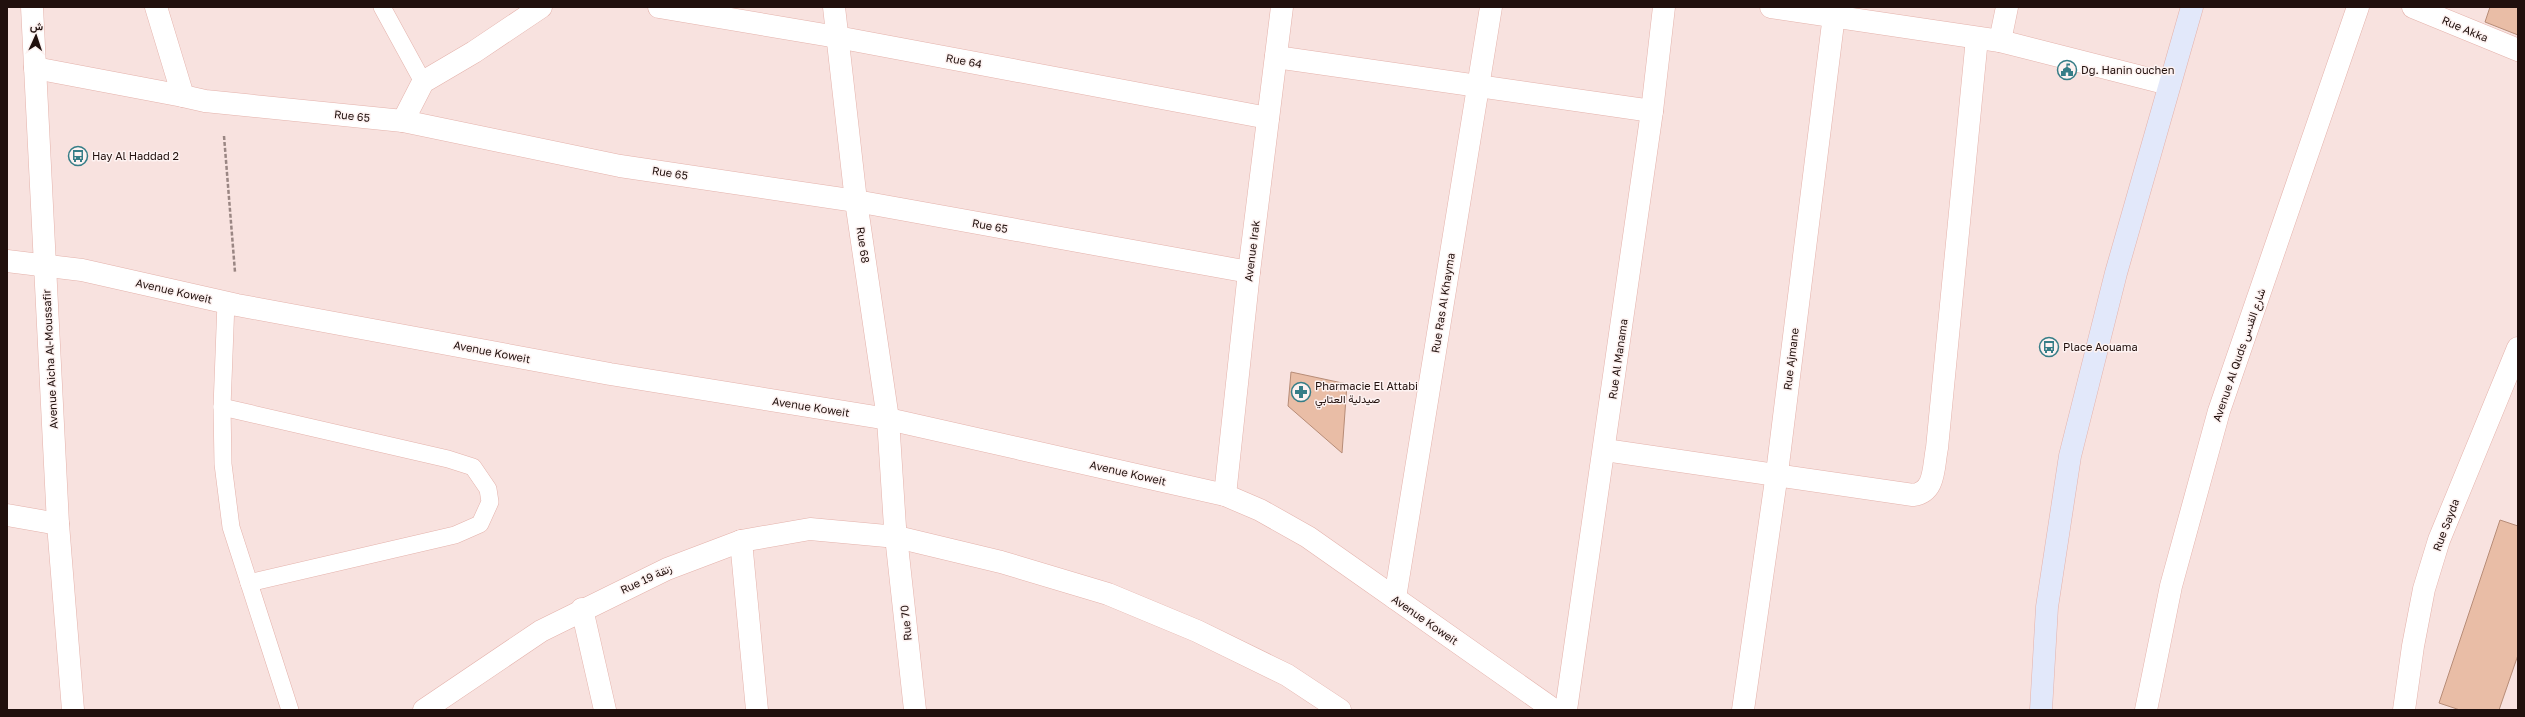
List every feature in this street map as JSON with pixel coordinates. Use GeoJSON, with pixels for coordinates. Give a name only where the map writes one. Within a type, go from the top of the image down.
{"type":"FeatureCollection","features":[{"type":"Feature","properties":{"kind":"main road"},"geometry":{"type":"LineString","coordinates":[[2041,710],[2048,607],[2070,456],[2116,273],[2192,7]]}},
{"type":"Feature","properties":{"kind":"street","name":"Avenue Aicha Al-Moussafir"},"geometry":{"type":"LineString","coordinates":[[32,7],[58,524],[73,710]]}},
{"type":"Feature","properties":{"kind":"street"},"geometry":{"type":"LineString","coordinates":[[156,7],[183,96]]}},
{"type":"Feature","properties":{"kind":"street"},"geometry":{"type":"LineString","coordinates":[[403,121],[423,82],[474,52],[541,7]]}},
{"type":"Feature","properties":{"kind":"street","name":"Rue 64"},"geometry":{"type":"LineString","coordinates":[[659,7],[837,37],[1268,118]]}},
{"type":"Feature","properties":{"kind":"street","name":"Rue 68"},"geometry":{"type":"LineString","coordinates":[[834,7],[856,201],[888,419],[892,483]]}},
{"type":"Feature","properties":{"kind":"street","name":"Avenue Irak"},"geometry":{"type":"LineString","coordinates":[[1225,495],[1249,272],[1282,7]]}},
{"type":"Feature","properties":{"kind":"street","name":"Rue Ras Al Khayma"},"geometry":{"type":"LineString","coordinates":[[1395,598],[1491,7]]}},
{"type":"Feature","properties":{"kind":"street","name":"Rue Al Manama"},"geometry":{"type":"LineString","coordinates":[[1566,710],[1605,450],[1652,111],[1664,7]]}},
{"type":"Feature","properties":{"kind":"street"},"geometry":{"type":"LineString","coordinates":[[1771,7],[1834,12],[2000,41],[2169,84]]}},
{"type":"Feature","properties":{"kind":"street"},"geometry":{"type":"LineString","coordinates":[[2000,41],[2007,7]]}},
{"type":"Feature","properties":{"kind":"street","name":"Avenue Al Quds شارع القدس"},"geometry":{"type":"LineString","coordinates":[[2146,710],[2171,586],[2219,411],[2358,7]]}},
{"type":"Feature","properties":{"kind":"street","name":"Rue Akka"},"geometry":{"type":"LineString","coordinates":[[2413,7],[2518,50]]}},
{"type":"Feature","properties":{"kind":"street","name":"Rue Ajmane"},"geometry":{"type":"LineString","coordinates":[[1743,710],[1777,473],[1834,12]]}},
{"type":"Feature","properties":{"kind":"street"},"geometry":{"type":"LineString","coordinates":[[1605,450],[1777,473],[1913,495],[1923,493],[1928,488],[1937,448],[1977,38]]}},
{"type":"Feature","properties":{"kind":"street"},"geometry":{"type":"LineString","coordinates":[[1276,57],[1652,111]]}},
{"type":"Feature","properties":{"kind":"street","name":"Rue 65"},"geometry":{"type":"LineString","coordinates":[[35,68],[222,103],[403,121],[620,166],[856,201],[1249,272]]}},
{"type":"Feature","properties":{"kind":"street","name":"Avenue Koweit"},"geometry":{"type":"LineString","coordinates":[[7,261],[46,264],[232,303],[610,374],[888,419],[1225,495],[1260,510],[1308,537],[1554,710]]}},
{"type":"Feature","properties":{"kind":"street","name":"Rue Sayda"},"geometry":{"type":"LineString","coordinates":[[2404,710],[2413,646],[2424,590],[2439,540],[2518,348]]}},
{"type":"Feature","properties":{"kind":"street","name":"Rue 70"},"geometry":{"type":"LineString","coordinates":[[892,483],[915,710]]}},
{"type":"Feature","properties":{"kind":"street"},"geometry":{"type":"LineString","coordinates":[[7,514],[58,524]]}},
{"type":"Feature","properties":{"kind":"street","name":"Rue 19 زنقة"},"geometry":{"type":"LineString","coordinates":[[424,710],[506,654],[582,609],[666,569],[741,541],[810,529],[896,532],[1108,594],[1197,631],[1287,675],[1340,710]]}},
{"type":"Feature","properties":{"kind":"street"},"geometry":{"type":"LineString","coordinates":[[741,541],[757,710]]}},
{"type":"Feature","properties":{"kind":"street"},"geometry":{"type":"LineString","coordinates":[[582,609],[605,710]]}},
{"type":"Feature","properties":{"kind":"lane"},"geometry":{"type":"LineString","coordinates":[[382,7],[423,82]]}},
{"type":"Feature","properties":{"kind":"lane"},"geometry":{"type":"LineString","coordinates":[[232,303],[222,407],[223,464],[231,527],[290,710]]}},
{"type":"Feature","properties":{"kind":"lane"},"geometry":{"type":"LineString","coordinates":[[222,407],[448,459],[473,467],[488,489],[490,502],[480,524],[455,535],[249,583]]}},
{"type":"Feature","properties":{"kind":"path"},"geometry":{"type":"LineString","coordinates":[[222,103],[232,303]]}},
{"type":"Feature","properties":{"kind":"building"},"geometry":{"type":"Polygon","coordinates":[[[2490,7],[2518,7],[2518,35],[2485,22],[2490,7]]]}},
{"type":"Feature","properties":{"kind":"building"},"geometry":{"type":"Polygon","coordinates":[[[1291,372],[1347,384],[1342,453],[1288,406],[1291,372]]]}},
{"type":"Feature","properties":{"kind":"building"},"geometry":{"type":"Polygon","coordinates":[[[2500,520],[2518,526],[2518,655],[2499,710],[2460,710],[2439,703],[2500,520]]]}},
{"type":"Feature","properties":{"kind":"place","name":"Dg. Hanin ouchen"},"geometry":{"type":"Point","coordinates":[2067,70]}},
{"type":"Feature","properties":{"kind":"place","name":"Hay Al Haddad 2"},"geometry":{"type":"Point","coordinates":[78,156]}},
{"type":"Feature","properties":{"kind":"place","name":"Place Aouama"},"geometry":{"type":"Point","coordinates":[2049,347]}},
{"type":"Feature","properties":{"kind":"place","name":"Pharmacie El Attabi صيدلية العتابي"},"geometry":{"type":"Point","coordinates":[1301,392]}}]}
